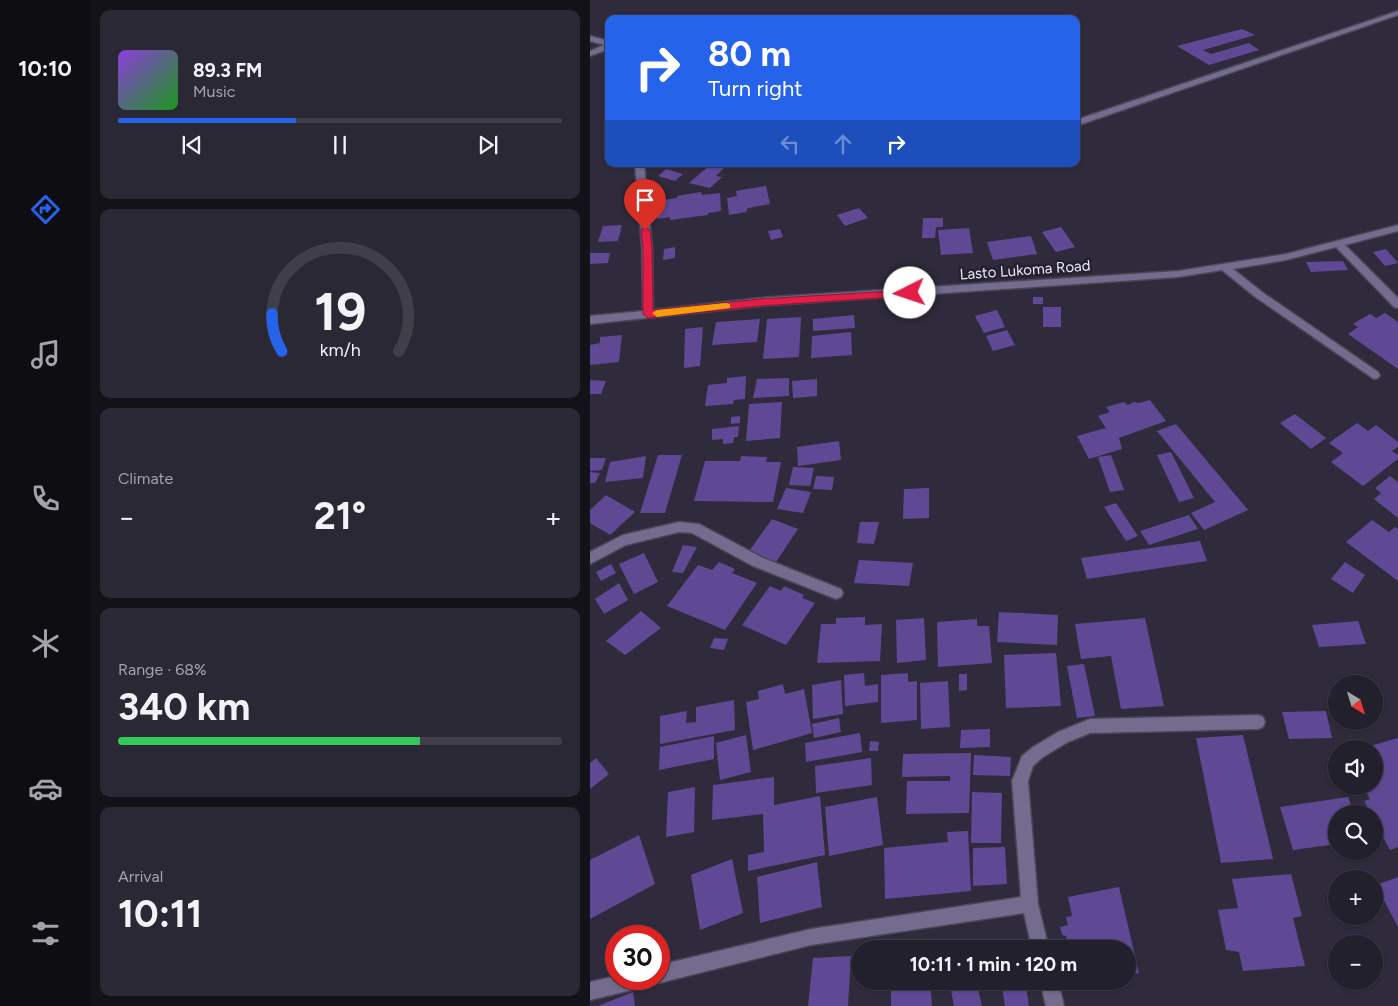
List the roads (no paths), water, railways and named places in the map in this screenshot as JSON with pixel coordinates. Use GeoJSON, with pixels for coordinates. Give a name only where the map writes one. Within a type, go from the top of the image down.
{"type":"FeatureCollection","features":[{"type":"Feature","properties":{"kind":"street"},"geometry":{"type":"LineString","coordinates":[[1080,122],[1398,13]]}},
{"type":"Feature","properties":{"kind":"street"},"geometry":{"type":"LineString","coordinates":[[590,38],[605,44]]}},
{"type":"Feature","properties":{"kind":"street"},"geometry":{"type":"LineString","coordinates":[[590,54],[605,47]]}},
{"type":"Feature","properties":{"kind":"street"},"geometry":{"type":"LineString","coordinates":[[639,167],[648,247],[648,314]]}},
{"type":"Feature","properties":{"kind":"street","name":"Lasto Lukoma Road"},"geometry":{"type":"LineString","coordinates":[[590,320],[760,302],[1178,274],[1286,257],[1339,245],[1398,228]]}},
{"type":"Feature","properties":{"kind":"street"},"geometry":{"type":"LineString","coordinates":[[1339,245],[1398,304]]}},
{"type":"Feature","properties":{"kind":"street"},"geometry":{"type":"LineString","coordinates":[[1224,267],[1258,294],[1374,375]]}},
{"type":"Feature","properties":{"kind":"street"},"geometry":{"type":"LineString","coordinates":[[590,558],[623,540],[679,527],[694,528],[758,562],[836,593]]}},
{"type":"Feature","properties":{"kind":"street"},"geometry":{"type":"LineString","coordinates":[[1039,940],[1030,904],[1020,781],[1027,761],[1063,737],[1090,726],[1258,722]]}},
{"type":"Feature","properties":{"kind":"street"},"geometry":{"type":"LineString","coordinates":[[670,971],[811,937],[1030,904]]}},
{"type":"Feature","properties":{"kind":"street"},"geometry":{"type":"LineString","coordinates":[[590,991],[605,987]]}},
{"type":"Feature","properties":{"kind":"street"},"geometry":{"type":"LineString","coordinates":[[1051,990],[1055,1006]]}}]}
